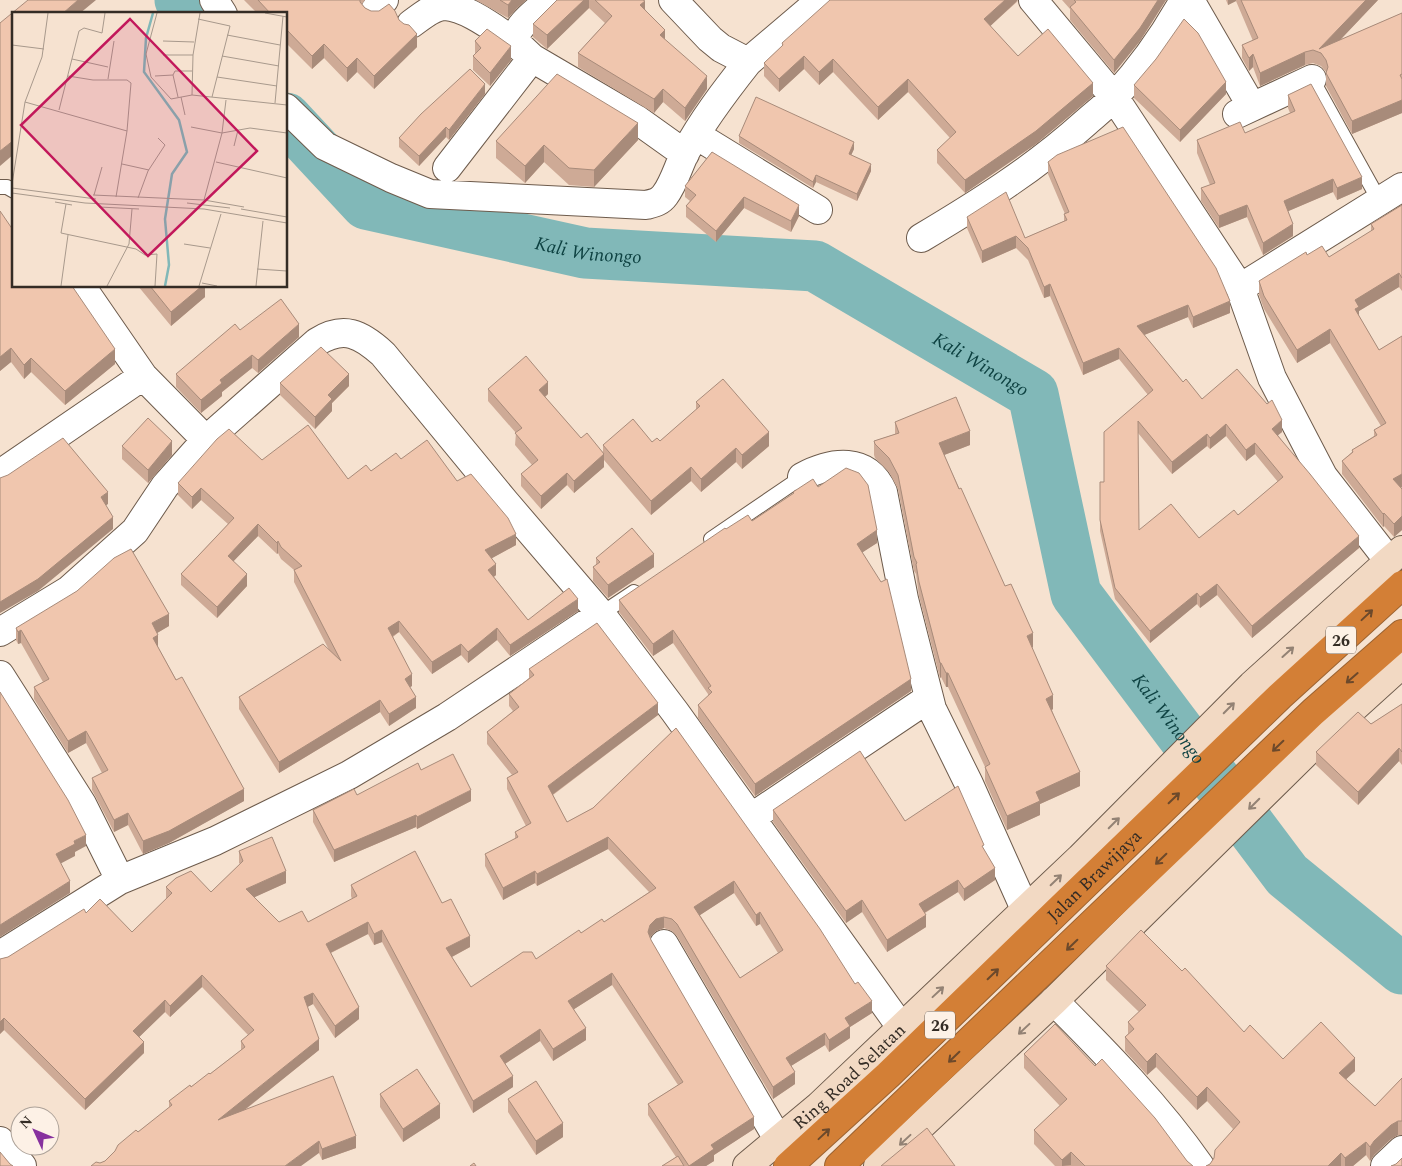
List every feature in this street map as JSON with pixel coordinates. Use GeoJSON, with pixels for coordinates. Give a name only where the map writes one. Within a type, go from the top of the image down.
{"type":"FeatureCollection","features":[{"type":"Feature","properties":{"kind":"highway","name":"Jalan Brawijaya"},"geometry":{"type":"LineString","coordinates":[[788,1166],[888,1075],[1084,869],[1280,696],[1402,584]]}},
{"type":"Feature","properties":{"kind":"highway","name":"Jalan Brawijaya"},"geometry":{"type":"LineString","coordinates":[[839,1166],[1107,911],[1320,723],[1402,634]]}},
{"type":"Feature","properties":{"kind":"street"},"geometry":{"type":"LineString","coordinates":[[214,0],[222,12]]}},
{"type":"Feature","properties":{"kind":"street"},"geometry":{"type":"LineString","coordinates":[[523,50],[514,35],[549,0]]}},
{"type":"Feature","properties":{"kind":"street"},"geometry":{"type":"LineString","coordinates":[[674,0],[710,39],[721,48],[748,62]]}},
{"type":"Feature","properties":{"kind":"street"},"geometry":{"type":"LineString","coordinates":[[288,110],[325,146],[391,178],[430,194],[646,205],[657,203],[665,196],[690,144],[748,62],[821,0]]}},
{"type":"Feature","properties":{"kind":"street"},"geometry":{"type":"LineString","coordinates":[[1033,0],[1114,97],[1240,288],[1272,378],[1323,476],[1395,555]]}},
{"type":"Feature","properties":{"kind":"street"},"geometry":{"type":"LineString","coordinates":[[921,238],[980,203],[1042,159],[1114,97],[1156,46],[1184,0]]}},
{"type":"Feature","properties":{"kind":"street"},"geometry":{"type":"LineString","coordinates":[[1190,0],[1245,111],[1309,73]]}},
{"type":"Feature","properties":{"kind":"street"},"geometry":{"type":"LineString","coordinates":[[411,24],[430,11],[445,6],[466,12],[523,50],[636,119],[690,144],[818,210]]}},
{"type":"Feature","properties":{"kind":"street"},"geometry":{"type":"LineString","coordinates":[[446,168],[523,50]]}},
{"type":"Feature","properties":{"kind":"street"},"geometry":{"type":"LineString","coordinates":[[1240,288],[1391,194]]}},
{"type":"Feature","properties":{"kind":"street"},"geometry":{"type":"LineString","coordinates":[[82,288],[143,376],[206,440]]}},
{"type":"Feature","properties":{"kind":"street"},"geometry":{"type":"LineString","coordinates":[[0,632],[69,590],[135,531],[165,486],[206,440],[317,342],[326,336],[338,333],[349,333],[358,336],[383,354],[505,502],[601,614],[752,817],[900,1027]]}},
{"type":"Feature","properties":{"kind":"street"},"geometry":{"type":"LineString","coordinates":[[0,474],[143,376]]}},
{"type":"Feature","properties":{"kind":"street"},"geometry":{"type":"LineString","coordinates":[[802,477],[816,469],[828,466],[859,466],[869,472],[879,483],[883,492],[904,599],[932,709],[970,784],[1025,909]]}},
{"type":"Feature","properties":{"kind":"street","name":"Ring Road Selatan"},"geometry":{"type":"LineString","coordinates":[[747,1166],[819,1106],[1025,909],[1084,869],[1252,685],[1395,555]]}},
{"type":"Feature","properties":{"kind":"street"},"geometry":{"type":"LineString","coordinates":[[0,955],[120,880],[215,841],[349,775],[447,717],[601,614]]}},
{"type":"Feature","properties":{"kind":"street"},"geometry":{"type":"LineString","coordinates":[[878,1166],[1054,1002],[1134,922],[1320,723],[1402,664]]}},
{"type":"Feature","properties":{"kind":"street"},"geometry":{"type":"LineString","coordinates":[[0,675],[82,804],[120,880]]}},
{"type":"Feature","properties":{"kind":"street"},"geometry":{"type":"LineString","coordinates":[[752,817],[929,698]]}},
{"type":"Feature","properties":{"kind":"street"},"geometry":{"type":"LineString","coordinates":[[664,944],[778,1139]]}},
{"type":"Feature","properties":{"kind":"street"},"geometry":{"type":"LineString","coordinates":[[1054,1002],[1102,1050],[1142,1094],[1186,1146],[1200,1166]]}},
{"type":"Feature","properties":{"kind":"street"},"geometry":{"type":"LineString","coordinates":[[0,1141],[22,1166]]}},
{"type":"Feature","properties":{"kind":"street"},"geometry":{"type":"LineString","coordinates":[[1385,1166],[1402,1147]]}},
{"type":"Feature","properties":{"kind":"lane"},"geometry":{"type":"LineString","coordinates":[[1309,73],[1391,194]]}},
{"type":"Feature","properties":{"kind":"lane"},"geometry":{"type":"LineString","coordinates":[[698,548],[802,477]]}},
{"type":"Feature","properties":{"kind":"lane"},"geometry":{"type":"LineString","coordinates":[[601,614],[641,587]]}},
{"type":"Feature","properties":{"kind":"building"},"geometry":{"type":"Polygon","coordinates":[[[28,0],[78,0],[64,12],[13,12],[28,0]]]}},
{"type":"Feature","properties":{"kind":"building"},"geometry":{"type":"Polygon","coordinates":[[[258,0],[360,0],[365,8],[371,11],[379,11],[389,4],[399,20],[409,25],[417,34],[374,76],[357,58],[347,68],[324,44],[312,56],[288,31],[288,12],[269,12],[258,0]]]}},
{"type":"Feature","properties":{"kind":"building"},"geometry":{"type":"Polygon","coordinates":[[[500,0],[512,0],[508,5],[500,0]]]}},
{"type":"Feature","properties":{"kind":"building"},"geometry":{"type":"Polygon","coordinates":[[[557,0],[584,0],[547,35],[533,24],[557,0]]]}},
{"type":"Feature","properties":{"kind":"building"},"geometry":{"type":"Polygon","coordinates":[[[595,0],[645,1],[640,5],[665,30],[660,35],[707,76],[685,108],[663,89],[654,99],[578,53],[612,16],[595,0]]]}},
{"type":"Feature","properties":{"kind":"building"},"geometry":{"type":"Polygon","coordinates":[[[830,0],[1005,0],[984,19],[1018,56],[1048,29],[1093,83],[1036,131],[965,180],[937,150],[956,132],[908,79],[878,107],[833,59],[819,72],[804,56],[779,79],[764,63],[783,45],[782,43],[830,0]]]}},
{"type":"Feature","properties":{"kind":"building"},"geometry":{"type":"Polygon","coordinates":[[[1074,0],[1158,0],[1140,28],[1114,60],[1070,7],[1076,2],[1074,0]]]}},
{"type":"Feature","properties":{"kind":"building"},"geometry":{"type":"Polygon","coordinates":[[[1241,0],[1366,0],[1319,49],[1402,13],[1402,74],[1400,75],[1402,79],[1402,100],[1352,121],[1326,73],[1328,67],[1326,60],[1321,53],[1313,50],[1260,73],[1253,54],[1249,58],[1242,45],[1258,38],[1241,0]]]}},
{"type":"Feature","properties":{"kind":"building"},"geometry":{"type":"Polygon","coordinates":[[[12,13],[12,142],[0,151],[0,23],[12,13]]]}},
{"type":"Feature","properties":{"kind":"building"},"geometry":{"type":"Polygon","coordinates":[[[1184,19],[1198,33],[1226,82],[1180,130],[1134,85],[1156,59],[1184,19]]]}},
{"type":"Feature","properties":{"kind":"building"},"geometry":{"type":"Polygon","coordinates":[[[487,29],[511,46],[490,73],[473,56],[481,48],[475,41],[487,29]]]}},
{"type":"Feature","properties":{"kind":"building"},"geometry":{"type":"Polygon","coordinates":[[[470,69],[485,84],[449,130],[446,127],[419,156],[399,138],[421,114],[470,69]]]}},
{"type":"Feature","properties":{"kind":"building"},"geometry":{"type":"Polygon","coordinates":[[[557,74],[638,123],[594,170],[569,168],[544,145],[525,166],[496,141],[557,74]]]}},
{"type":"Feature","properties":{"kind":"building"},"geometry":{"type":"Polygon","coordinates":[[[1311,84],[1362,177],[1337,188],[1333,179],[1284,201],[1293,224],[1263,243],[1247,205],[1219,216],[1201,188],[1215,183],[1197,140],[1240,122],[1245,133],[1295,111],[1288,95],[1311,84]]]}},
{"type":"Feature","properties":{"kind":"building"},"geometry":{"type":"Polygon","coordinates":[[[756,97],[854,142],[849,154],[871,164],[857,194],[816,175],[813,182],[739,136],[756,97]]]}},
{"type":"Feature","properties":{"kind":"building"},"geometry":{"type":"Polygon","coordinates":[[[1123,127],[1216,268],[1230,301],[1193,317],[1188,305],[1137,326],[1183,382],[1186,379],[1202,399],[1237,369],[1267,404],[1272,400],[1282,420],[1272,429],[1359,536],[1252,626],[1217,584],[1200,597],[1197,593],[1150,631],[1115,588],[1100,520],[1100,482],[1104,482],[1104,432],[1153,390],[1119,348],[1083,363],[1050,284],[1044,287],[1028,248],[1016,236],[982,251],[967,217],[1006,192],[1025,238],[1067,220],[1064,214],[1069,212],[1048,162],[1057,155],[1123,127]],[[1138,421],[1139,530],[1171,504],[1199,538],[1234,510],[1238,515],[1283,477],[1255,443],[1246,450],[1226,424],[1210,438],[1207,434],[1172,462],[1138,421]]]}},
{"type":"Feature","properties":{"kind":"building"},"geometry":{"type":"Polygon","coordinates":[[[712,152],[799,205],[791,221],[744,197],[716,231],[686,206],[696,195],[685,186],[712,152]]]}},
{"type":"Feature","properties":{"kind":"building"},"geometry":{"type":"Polygon","coordinates":[[[1402,205],[1402,278],[1399,273],[1355,300],[1359,307],[1355,309],[1379,350],[1402,336],[1402,474],[1393,479],[1402,489],[1402,516],[1394,524],[1383,514],[1342,461],[1353,452],[1352,450],[1377,435],[1374,430],[1386,423],[1330,329],[1297,350],[1264,296],[1259,281],[1306,252],[1307,255],[1322,246],[1329,257],[1374,229],[1371,224],[1402,205]]]}},
{"type":"Feature","properties":{"kind":"building"},"geometry":{"type":"Polygon","coordinates":[[[0,211],[12,229],[12,288],[73,288],[115,349],[65,391],[31,358],[24,365],[11,348],[0,357],[0,211]]]}},
{"type":"Feature","properties":{"kind":"building"},"geometry":{"type":"Polygon","coordinates":[[[152,288],[200,288],[171,312],[152,288]]]}},
{"type":"Feature","properties":{"kind":"building"},"geometry":{"type":"Polygon","coordinates":[[[281,299],[299,324],[258,360],[252,355],[220,380],[222,383],[201,400],[176,374],[235,324],[240,330],[281,299]]]}},
{"type":"Feature","properties":{"kind":"building"},"geometry":{"type":"Polygon","coordinates":[[[321,347],[349,374],[328,395],[332,399],[315,417],[280,383],[321,347]]]}},
{"type":"Feature","properties":{"kind":"building"},"geometry":{"type":"Polygon","coordinates":[[[526,356],[548,382],[539,390],[581,438],[587,433],[604,454],[574,481],[567,473],[541,496],[521,474],[538,460],[515,433],[522,428],[488,389],[526,356]]]}},
{"type":"Feature","properties":{"kind":"building"},"geometry":{"type":"Polygon","coordinates":[[[723,379],[769,432],[742,455],[736,448],[701,479],[691,467],[651,501],[603,445],[633,419],[652,442],[657,438],[660,441],[700,406],[696,402],[723,379]]]}},
{"type":"Feature","properties":{"kind":"building"},"geometry":{"type":"Polygon","coordinates":[[[956,397],[970,431],[939,443],[1005,586],[1011,584],[1033,633],[1027,636],[1053,695],[1046,699],[1080,772],[1036,792],[1040,801],[1007,816],[985,767],[990,764],[948,673],[946,673],[940,663],[919,582],[917,563],[914,557],[898,475],[889,458],[874,441],[899,433],[895,422],[956,397]]]}},
{"type":"Feature","properties":{"kind":"building"},"geometry":{"type":"Polygon","coordinates":[[[148,418],[172,441],[148,470],[122,446],[148,418]]]}},
{"type":"Feature","properties":{"kind":"building"},"geometry":{"type":"Polygon","coordinates":[[[308,425],[348,479],[366,465],[371,471],[396,453],[401,459],[427,440],[457,481],[471,474],[508,518],[516,534],[485,550],[496,564],[488,570],[528,620],[569,588],[578,599],[510,645],[497,628],[468,652],[461,644],[432,662],[399,621],[388,628],[412,674],[405,679],[416,697],[389,714],[380,700],[279,762],[239,697],[323,644],[341,661],[294,570],[302,566],[281,547],[278,541],[277,543],[258,524],[228,556],[247,574],[217,607],[181,574],[234,518],[201,488],[192,497],[178,483],[217,439],[229,429],[262,460],[308,425]]]}},
{"type":"Feature","properties":{"kind":"building"},"geometry":{"type":"Polygon","coordinates":[[[63,438],[108,492],[101,497],[113,517],[38,579],[0,602],[0,478],[8,475],[63,438]]]}},
{"type":"Feature","properties":{"kind":"building"},"geometry":{"type":"Polygon","coordinates":[[[846,468],[859,473],[868,485],[877,530],[857,544],[881,582],[887,579],[911,679],[755,784],[698,705],[712,692],[708,688],[711,686],[673,630],[653,644],[619,600],[725,528],[748,515],[752,521],[813,479],[818,487],[846,468]]]}},
{"type":"Feature","properties":{"kind":"building"},"geometry":{"type":"Polygon","coordinates":[[[632,528],[654,554],[608,585],[593,567],[600,562],[596,558],[632,528]]]}},
{"type":"Feature","properties":{"kind":"building"},"geometry":{"type":"Polygon","coordinates":[[[131,549],[169,614],[152,623],[158,635],[153,638],[176,680],[182,677],[244,789],[169,831],[143,841],[128,813],[114,820],[92,778],[108,770],[86,731],[68,741],[34,687],[49,679],[21,630],[18,632],[16,628],[77,591],[114,558],[131,549]]]}},
{"type":"Feature","properties":{"kind":"building"},"geometry":{"type":"Polygon","coordinates":[[[597,623],[658,703],[548,786],[567,822],[593,808],[676,728],[820,929],[855,984],[858,982],[872,1001],[845,1018],[850,1026],[829,1040],[825,1033],[786,1058],[795,1072],[773,1087],[677,924],[672,919],[664,917],[656,919],[650,925],[648,932],[651,940],[754,1117],[711,1145],[714,1149],[689,1166],[648,1104],[683,1082],[612,973],[568,1001],[586,1028],[553,1049],[540,1029],[500,1056],[513,1076],[473,1101],[382,930],[374,934],[368,922],[326,944],[359,1007],[335,1026],[313,993],[304,997],[319,1039],[218,1120],[333,1076],[356,1136],[322,1149],[319,1141],[285,1166],[91,1166],[96,1162],[105,1161],[118,1145],[172,1105],[169,1101],[190,1085],[191,1087],[210,1074],[245,1047],[241,1041],[254,1030],[202,975],[170,1006],[165,1000],[133,1031],[144,1042],[85,1099],[4,1018],[0,1022],[0,959],[8,957],[84,909],[86,913],[100,899],[132,932],[172,893],[166,887],[176,878],[191,871],[211,892],[243,861],[239,851],[272,837],[286,871],[246,889],[279,922],[302,911],[308,922],[357,896],[351,885],[415,851],[442,903],[451,899],[470,936],[446,948],[471,987],[523,952],[532,952],[536,959],[579,930],[581,933],[602,919],[604,922],[656,888],[608,837],[537,874],[535,871],[503,888],[485,854],[518,837],[515,832],[531,823],[507,778],[518,772],[487,732],[519,707],[509,694],[534,675],[529,669],[597,623]],[[734,881],[694,907],[740,978],[783,950],[760,912],[756,915],[734,881]]]}},
{"type":"Feature","properties":{"kind":"building"},"geometry":{"type":"Polygon","coordinates":[[[0,692],[68,800],[86,835],[74,841],[75,844],[56,854],[70,881],[0,925],[0,692]]]}},
{"type":"Feature","properties":{"kind":"building"},"geometry":{"type":"Polygon","coordinates":[[[1402,704],[1402,752],[1399,748],[1358,792],[1316,752],[1358,712],[1371,724],[1402,704]]]}},
{"type":"Feature","properties":{"kind":"building"},"geometry":{"type":"Polygon","coordinates":[[[860,751],[905,821],[958,786],[984,845],[982,846],[995,868],[964,889],[958,880],[919,904],[926,915],[887,940],[862,900],[846,911],[773,810],[860,751]]]}},
{"type":"Feature","properties":{"kind":"building"},"geometry":{"type":"Polygon","coordinates":[[[453,754],[471,790],[417,817],[416,815],[334,850],[313,810],[354,789],[357,795],[418,763],[421,770],[453,754]]]}},
{"type":"Feature","properties":{"kind":"building"},"geometry":{"type":"Polygon","coordinates":[[[1141,930],[1182,971],[1185,968],[1244,1032],[1250,1025],[1283,1059],[1321,1022],[1355,1058],[1339,1073],[1375,1106],[1402,1078],[1402,1121],[1391,1125],[1370,1147],[1366,1142],[1345,1158],[1341,1153],[1328,1166],[1206,1166],[1214,1158],[1215,1150],[1240,1122],[1207,1087],[1197,1097],[1156,1053],[1147,1062],[1125,1037],[1134,1029],[1128,1022],[1146,1005],[1106,966],[1141,930]]]}},
{"type":"Feature","properties":{"kind":"building"},"geometry":{"type":"Polygon","coordinates":[[[1055,1024],[1095,1066],[1102,1059],[1155,1118],[1187,1161],[1193,1166],[1085,1166],[1071,1152],[1062,1160],[1034,1130],[1067,1099],[1024,1054],[1055,1024]]]}},
{"type":"Feature","properties":{"kind":"building"},"geometry":{"type":"Polygon","coordinates":[[[417,1069],[440,1104],[403,1129],[380,1094],[417,1069]]]}},
{"type":"Feature","properties":{"kind":"building"},"geometry":{"type":"Polygon","coordinates":[[[536,1081],[563,1123],[536,1141],[508,1099],[536,1081]]]}},
{"type":"Feature","properties":{"kind":"building"},"geometry":{"type":"Polygon","coordinates":[[[927,1128],[955,1166],[881,1166],[927,1128]]]}},
{"type":"Feature","properties":{"kind":"building"},"geometry":{"type":"Polygon","coordinates":[[[0,1152],[10,1164],[13,1166],[0,1166],[0,1152]]]}},
{"type":"Feature","properties":{"kind":"building"},"geometry":{"type":"Polygon","coordinates":[[[678,1156],[684,1166],[662,1166],[678,1156]]]}},
{"type":"Feature","properties":{"kind":"building"},"geometry":{"type":"Polygon","coordinates":[[[1402,1158],[1402,1166],[1391,1166],[1396,1164],[1402,1158]]]}},
{"type":"Feature","properties":{"kind":"waterway","name":"Kali Winongo"},"geometry":{"type":"LineString","coordinates":[[180,0],[189,12]]}},
{"type":"Feature","properties":{"kind":"waterway","name":"Kali Winongo"},"geometry":{"type":"LineString","coordinates":[[288,120],[366,204],[585,253],[815,266],[1033,394],[1076,594],[1287,875],[1402,969]]}}]}
